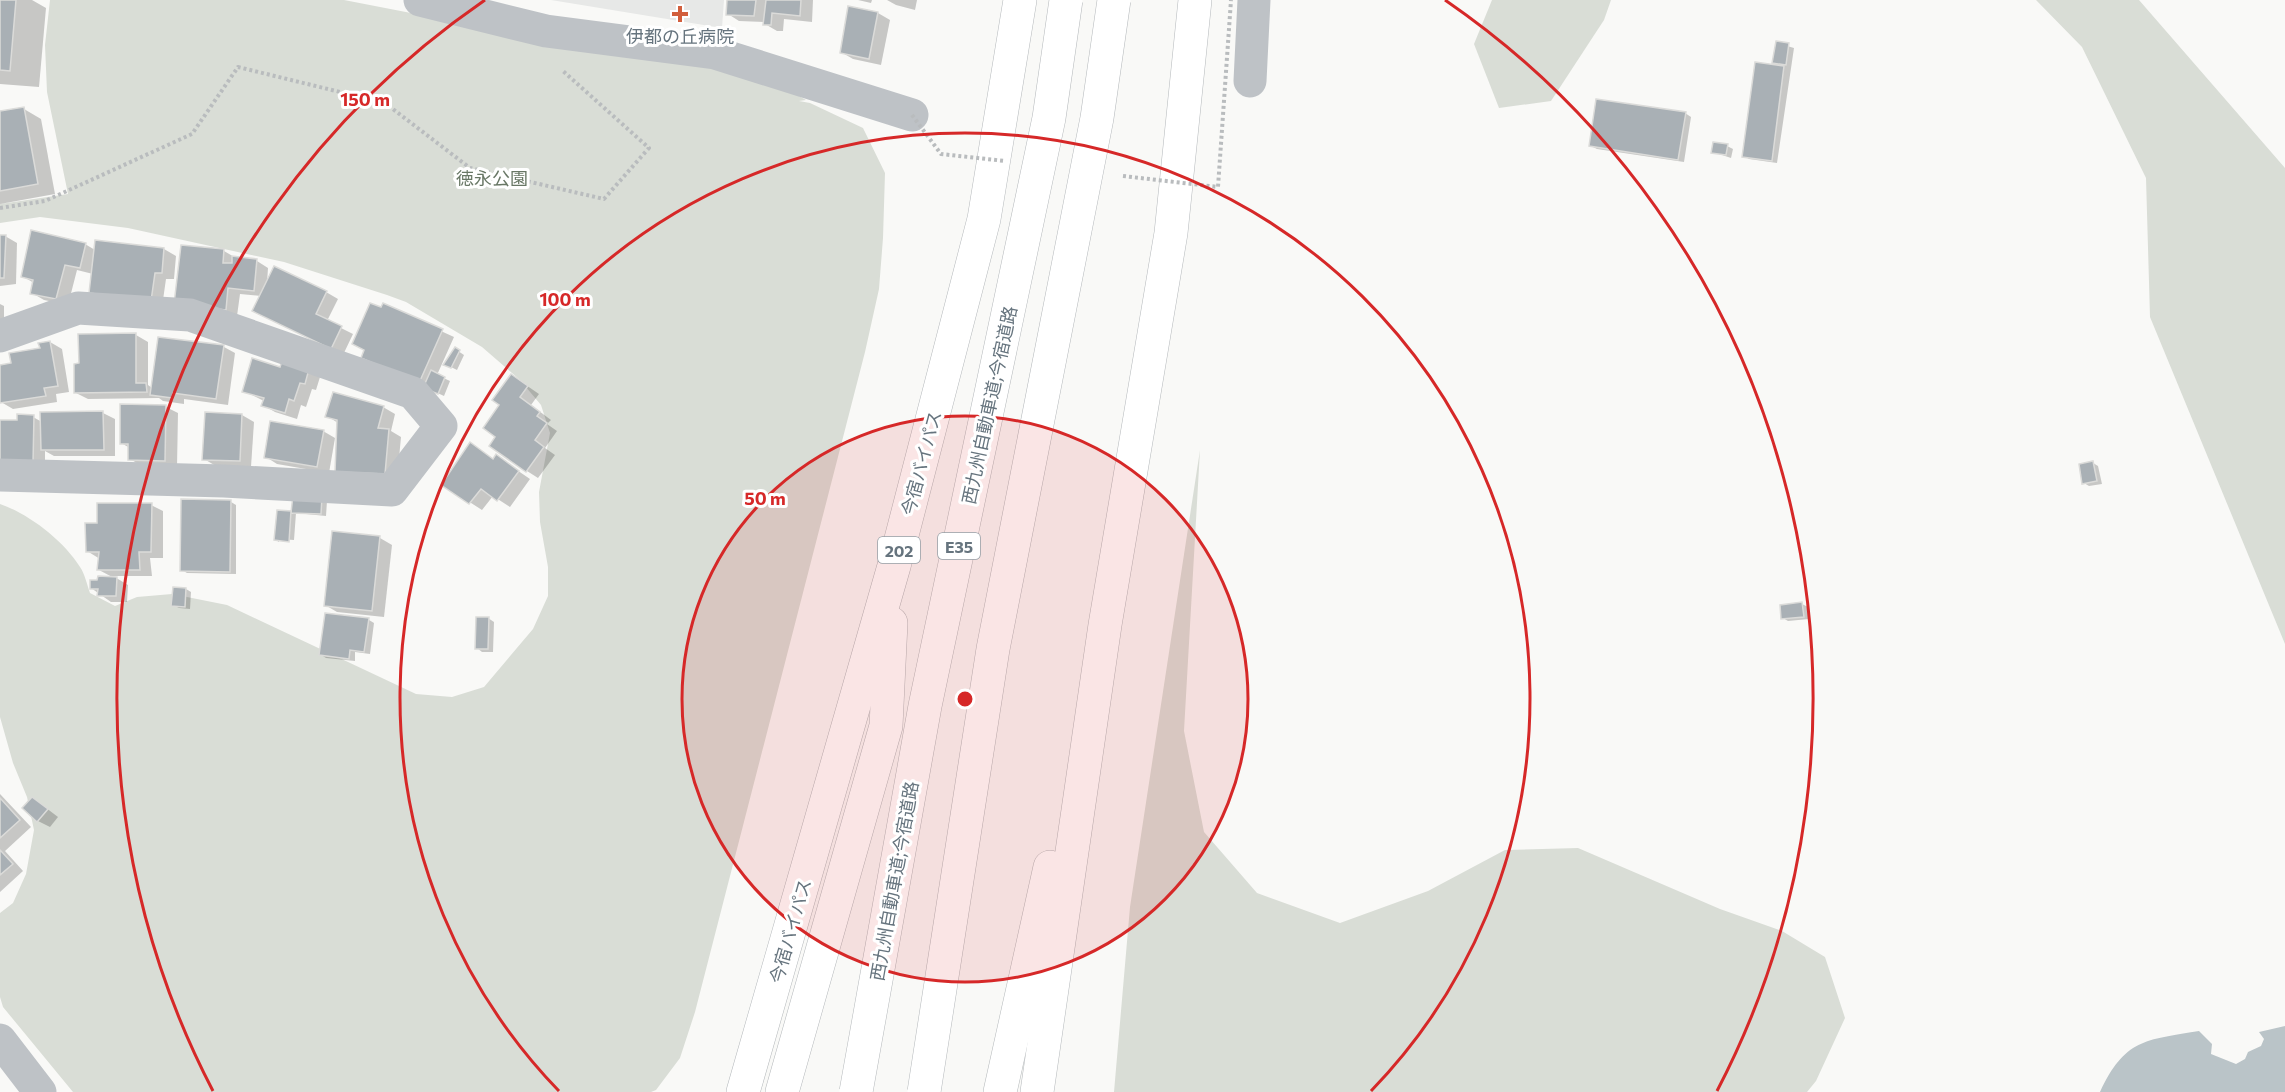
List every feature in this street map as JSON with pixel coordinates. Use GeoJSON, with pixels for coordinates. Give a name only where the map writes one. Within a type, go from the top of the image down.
{"type":"FeatureCollection","features":[{"type":"Feature","properties":{"kind":"highway","name":"今宿バイパス"},"geometry":{"type":"LineString","coordinates":[[743,1092],[894,566],[984,219],[1020,0]]}},
{"type":"Feature","properties":{"kind":"highway","name":"西九州自動車道;今宿道路"},"geometry":{"type":"LineString","coordinates":[[856,1092],[925,706],[1049,118],[1066,0]]}},
{"type":"Feature","properties":{"kind":"highway"},"geometry":{"type":"LineString","coordinates":[[924,1092],[993,649],[1097,118],[1114,0]]}},
{"type":"Feature","properties":{"kind":"highway"},"geometry":{"type":"LineString","coordinates":[[1037,1092],[1105,625],[1171,233],[1195,0]]}},
{"type":"Feature","properties":{"kind":"highway"},"geometry":{"type":"LineString","coordinates":[[782,1092],[886,726],[894,566]]}},
{"type":"Feature","properties":{"kind":"highway"},"geometry":{"type":"LineString","coordinates":[[1000,1092],[1105,625]]}},
{"type":"Feature","properties":{"kind":"street"},"geometry":{"type":"LineString","coordinates":[[420,0],[546,31],[715,53],[912,115]]}},
{"type":"Feature","properties":{"kind":"street"},"geometry":{"type":"LineString","coordinates":[[1250,81],[1254,0]]}},
{"type":"Feature","properties":{"kind":"street"},"geometry":{"type":"LineString","coordinates":[[0,336],[78,308],[190,315],[413,393],[441,426],[392,490],[224,481],[0,474]]}},
{"type":"Feature","properties":{"kind":"street"},"geometry":{"type":"LineString","coordinates":[[0,1040],[40,1092]]}},
{"type":"Feature","properties":{"kind":"path"},"geometry":{"type":"LineString","coordinates":[[0,208],[45,201],[192,134],[238,67],[385,103],[470,168],[604,199],[649,148],[565,73]]}},
{"type":"Feature","properties":{"kind":"shaded area","name":"伊都の丘病院"},"geometry":{"type":"Polygon","coordinates":[[[551,0],[724,0],[722,28],[551,0]]]}},
{"type":"Feature","properties":{"kind":"shaded area"},"geometry":{"type":"Polygon","coordinates":[[[2285,1026],[2285,1092],[2100,1092],[2118,1061],[2139,1045],[2151,1040],[2199,1031],[2212,1044],[2211,1054],[2236,1064],[2245,1059],[2248,1052],[2261,1046],[2264,1039],[2259,1032],[2285,1026]]]}},
{"type":"Feature","properties":{"kind":"green space","name":"徳永公園"},"geometry":{"type":"Polygon","coordinates":[[[50,0],[344,0],[550,40],[744,65],[806,100],[799,101],[810,103],[863,128],[885,173],[879,289],[865,352],[695,1012],[680,1058],[656,1090],[651,1092],[73,1092],[3,1007],[0,997],[0,913],[13,903],[26,874],[34,830],[27,797],[13,763],[0,717],[0,504],[34,521],[55,538],[80,567],[90,593],[115,606],[137,597],[172,594],[227,605],[416,694],[452,697],[484,687],[533,629],[548,596],[548,567],[540,522],[539,492],[550,433],[541,405],[520,380],[482,347],[406,302],[284,262],[128,228],[40,217],[0,223],[0,204],[68,194],[47,92],[45,45],[50,0]]]}},
{"type":"Feature","properties":{"kind":"green space"},"geometry":{"type":"Polygon","coordinates":[[[1492,0],[1611,0],[1604,20],[1551,101],[1499,108],[1474,44],[1492,0]]]}},
{"type":"Feature","properties":{"kind":"green space"},"geometry":{"type":"Polygon","coordinates":[[[2036,0],[2139,0],[2285,168],[2285,644],[2150,317],[2146,178],[2082,47],[2036,0]]]}},
{"type":"Feature","properties":{"kind":"green space"},"geometry":{"type":"Polygon","coordinates":[[[1200,450],[1184,731],[1204,832],[1257,893],[1340,923],[1428,891],[1505,850],[1578,848],[1720,909],[1782,931],[1825,957],[1845,1018],[1816,1081],[1807,1092],[1114,1092],[1130,907],[1200,450]]]}},
{"type":"Feature","properties":{"kind":"building"},"geometry":{"type":"Polygon","coordinates":[[[0,0],[16,0],[10,71],[0,70],[0,0]]]}},
{"type":"Feature","properties":{"kind":"building"},"geometry":{"type":"Polygon","coordinates":[[[727,0],[756,0],[754,16],[726,15],[727,0]]]}},
{"type":"Feature","properties":{"kind":"building"},"geometry":{"type":"Polygon","coordinates":[[[766,0],[801,0],[800,16],[772,13],[771,25],[763,25],[766,0]]]}},
{"type":"Feature","properties":{"kind":"building"},"geometry":{"type":"Polygon","coordinates":[[[848,6],[878,12],[869,59],[840,53],[848,6]]]}},
{"type":"Feature","properties":{"kind":"building"},"geometry":{"type":"Polygon","coordinates":[[[1776,41],[1789,43],[1786,65],[1772,63],[1776,41]]]}},
{"type":"Feature","properties":{"kind":"building"},"geometry":{"type":"Polygon","coordinates":[[[1755,62],[1784,66],[1772,161],[1742,157],[1755,62]]]}},
{"type":"Feature","properties":{"kind":"building"},"geometry":{"type":"Polygon","coordinates":[[[1596,99],[1686,112],[1678,160],[1589,146],[1596,99]]]}},
{"type":"Feature","properties":{"kind":"building"},"geometry":{"type":"Polygon","coordinates":[[[24,107],[38,184],[0,191],[0,111],[24,107]]]}},
{"type":"Feature","properties":{"kind":"building"},"geometry":{"type":"Polygon","coordinates":[[[1713,142],[1728,144],[1726,155],[1711,153],[1713,142]]]}},
{"type":"Feature","properties":{"kind":"building"},"geometry":{"type":"Polygon","coordinates":[[[31,230],[86,243],[80,268],[65,265],[56,299],[30,294],[33,280],[21,277],[31,230]]]}},
{"type":"Feature","properties":{"kind":"building"},"geometry":{"type":"Polygon","coordinates":[[[0,235],[6,235],[4,278],[0,278],[0,235]]]}},
{"type":"Feature","properties":{"kind":"building"},"geometry":{"type":"Polygon","coordinates":[[[95,240],[164,248],[162,273],[155,273],[151,301],[89,293],[95,240]]]}},
{"type":"Feature","properties":{"kind":"building"},"geometry":{"type":"Polygon","coordinates":[[[181,245],[224,249],[223,263],[232,263],[232,256],[257,259],[254,291],[228,288],[226,310],[174,304],[181,245]]]}},
{"type":"Feature","properties":{"kind":"building"},"geometry":{"type":"Polygon","coordinates":[[[274,266],[327,291],[316,314],[342,326],[331,349],[252,311],[274,266]]]}},
{"type":"Feature","properties":{"kind":"building"},"geometry":{"type":"Polygon","coordinates":[[[370,303],[381,307],[383,303],[443,329],[419,383],[361,358],[364,350],[352,344],[370,303]]]}},
{"type":"Feature","properties":{"kind":"building"},"geometry":{"type":"Polygon","coordinates":[[[136,333],[136,383],[146,383],[147,392],[74,393],[74,364],[79,363],[78,334],[136,333]]]}},
{"type":"Feature","properties":{"kind":"building"},"geometry":{"type":"Polygon","coordinates":[[[158,337],[224,345],[216,399],[173,393],[172,398],[150,395],[158,337]]]}},
{"type":"Feature","properties":{"kind":"building"},"geometry":{"type":"Polygon","coordinates":[[[50,341],[58,386],[44,388],[46,396],[0,403],[0,365],[11,363],[9,353],[40,348],[38,343],[50,341]]]}},
{"type":"Feature","properties":{"kind":"building"},"geometry":{"type":"Polygon","coordinates":[[[455,347],[460,350],[451,368],[443,365],[455,347]]]}},
{"type":"Feature","properties":{"kind":"building"},"geometry":{"type":"Polygon","coordinates":[[[252,358],[280,367],[282,361],[309,369],[305,384],[300,383],[294,401],[289,399],[285,413],[261,406],[264,398],[242,392],[252,358]]]}},
{"type":"Feature","properties":{"kind":"building"},"geometry":{"type":"Polygon","coordinates":[[[431,370],[445,377],[438,394],[423,388],[431,370]]]}},
{"type":"Feature","properties":{"kind":"building"},"geometry":{"type":"Polygon","coordinates":[[[511,374],[528,386],[520,397],[540,412],[537,416],[547,423],[535,440],[544,447],[526,472],[489,446],[495,437],[483,428],[499,405],[492,400],[511,374]]]}},
{"type":"Feature","properties":{"kind":"building"},"geometry":{"type":"Polygon","coordinates":[[[333,392],[384,406],[378,428],[389,429],[385,474],[335,472],[337,420],[325,417],[333,392]]]}},
{"type":"Feature","properties":{"kind":"building"},"geometry":{"type":"Polygon","coordinates":[[[120,404],[166,405],[165,461],[128,460],[128,444],[120,444],[120,404]]]}},
{"type":"Feature","properties":{"kind":"building"},"geometry":{"type":"Polygon","coordinates":[[[103,411],[104,450],[41,450],[40,412],[103,411]]]}},
{"type":"Feature","properties":{"kind":"building"},"geometry":{"type":"Polygon","coordinates":[[[205,412],[242,414],[240,461],[202,460],[205,412]]]}},
{"type":"Feature","properties":{"kind":"building"},"geometry":{"type":"Polygon","coordinates":[[[17,414],[34,415],[33,463],[0,463],[0,420],[17,420],[17,414]]]}},
{"type":"Feature","properties":{"kind":"building"},"geometry":{"type":"Polygon","coordinates":[[[270,421],[324,430],[317,467],[264,458],[270,421]]]}},
{"type":"Feature","properties":{"kind":"building"},"geometry":{"type":"Polygon","coordinates":[[[470,442],[493,459],[496,454],[519,471],[497,501],[481,489],[469,504],[441,485],[470,442]]]}},
{"type":"Feature","properties":{"kind":"building"},"geometry":{"type":"Polygon","coordinates":[[[2093,461],[2097,481],[2082,484],[2079,464],[2093,461]]]}},
{"type":"Feature","properties":{"kind":"building"},"geometry":{"type":"Polygon","coordinates":[[[293,495],[322,496],[321,514],[291,513],[293,495]]]}},
{"type":"Feature","properties":{"kind":"building"},"geometry":{"type":"Polygon","coordinates":[[[181,499],[231,500],[230,572],[180,571],[181,499]]]}},
{"type":"Feature","properties":{"kind":"building"},"geometry":{"type":"Polygon","coordinates":[[[97,503],[152,503],[151,552],[139,552],[140,570],[97,570],[99,552],[86,552],[85,523],[97,523],[97,503]]]}},
{"type":"Feature","properties":{"kind":"building"},"geometry":{"type":"Polygon","coordinates":[[[277,510],[291,511],[289,542],[274,540],[277,510]]]}},
{"type":"Feature","properties":{"kind":"building"},"geometry":{"type":"Polygon","coordinates":[[[332,531],[380,536],[372,611],[324,606],[332,531]]]}},
{"type":"Feature","properties":{"kind":"building"},"geometry":{"type":"Polygon","coordinates":[[[98,576],[117,577],[116,596],[97,596],[98,589],[90,589],[90,580],[97,580],[98,576]]]}},
{"type":"Feature","properties":{"kind":"building"},"geometry":{"type":"Polygon","coordinates":[[[173,587],[186,588],[185,607],[171,606],[173,587]]]}},
{"type":"Feature","properties":{"kind":"building"},"geometry":{"type":"Polygon","coordinates":[[[1802,602],[1804,617],[1781,619],[1780,605],[1802,602]]]}},
{"type":"Feature","properties":{"kind":"building"},"geometry":{"type":"Polygon","coordinates":[[[325,613],[369,618],[364,652],[350,650],[349,659],[319,655],[325,613]]]}},
{"type":"Feature","properties":{"kind":"building"},"geometry":{"type":"Polygon","coordinates":[[[476,617],[489,617],[488,649],[475,649],[476,617]]]}},
{"type":"Feature","properties":{"kind":"building"},"geometry":{"type":"Polygon","coordinates":[[[32,797],[48,809],[37,822],[22,808],[32,797]]]}},
{"type":"Feature","properties":{"kind":"building"},"geometry":{"type":"Polygon","coordinates":[[[0,798],[20,820],[0,838],[0,798]]]}},
{"type":"Feature","properties":{"kind":"building"},"geometry":{"type":"Polygon","coordinates":[[[0,850],[13,864],[0,875],[0,850]]]}},
{"type":"Feature","properties":{"kind":"place","name":"伊都の丘病院"},"geometry":{"type":"Point","coordinates":[680,14]}}]}
